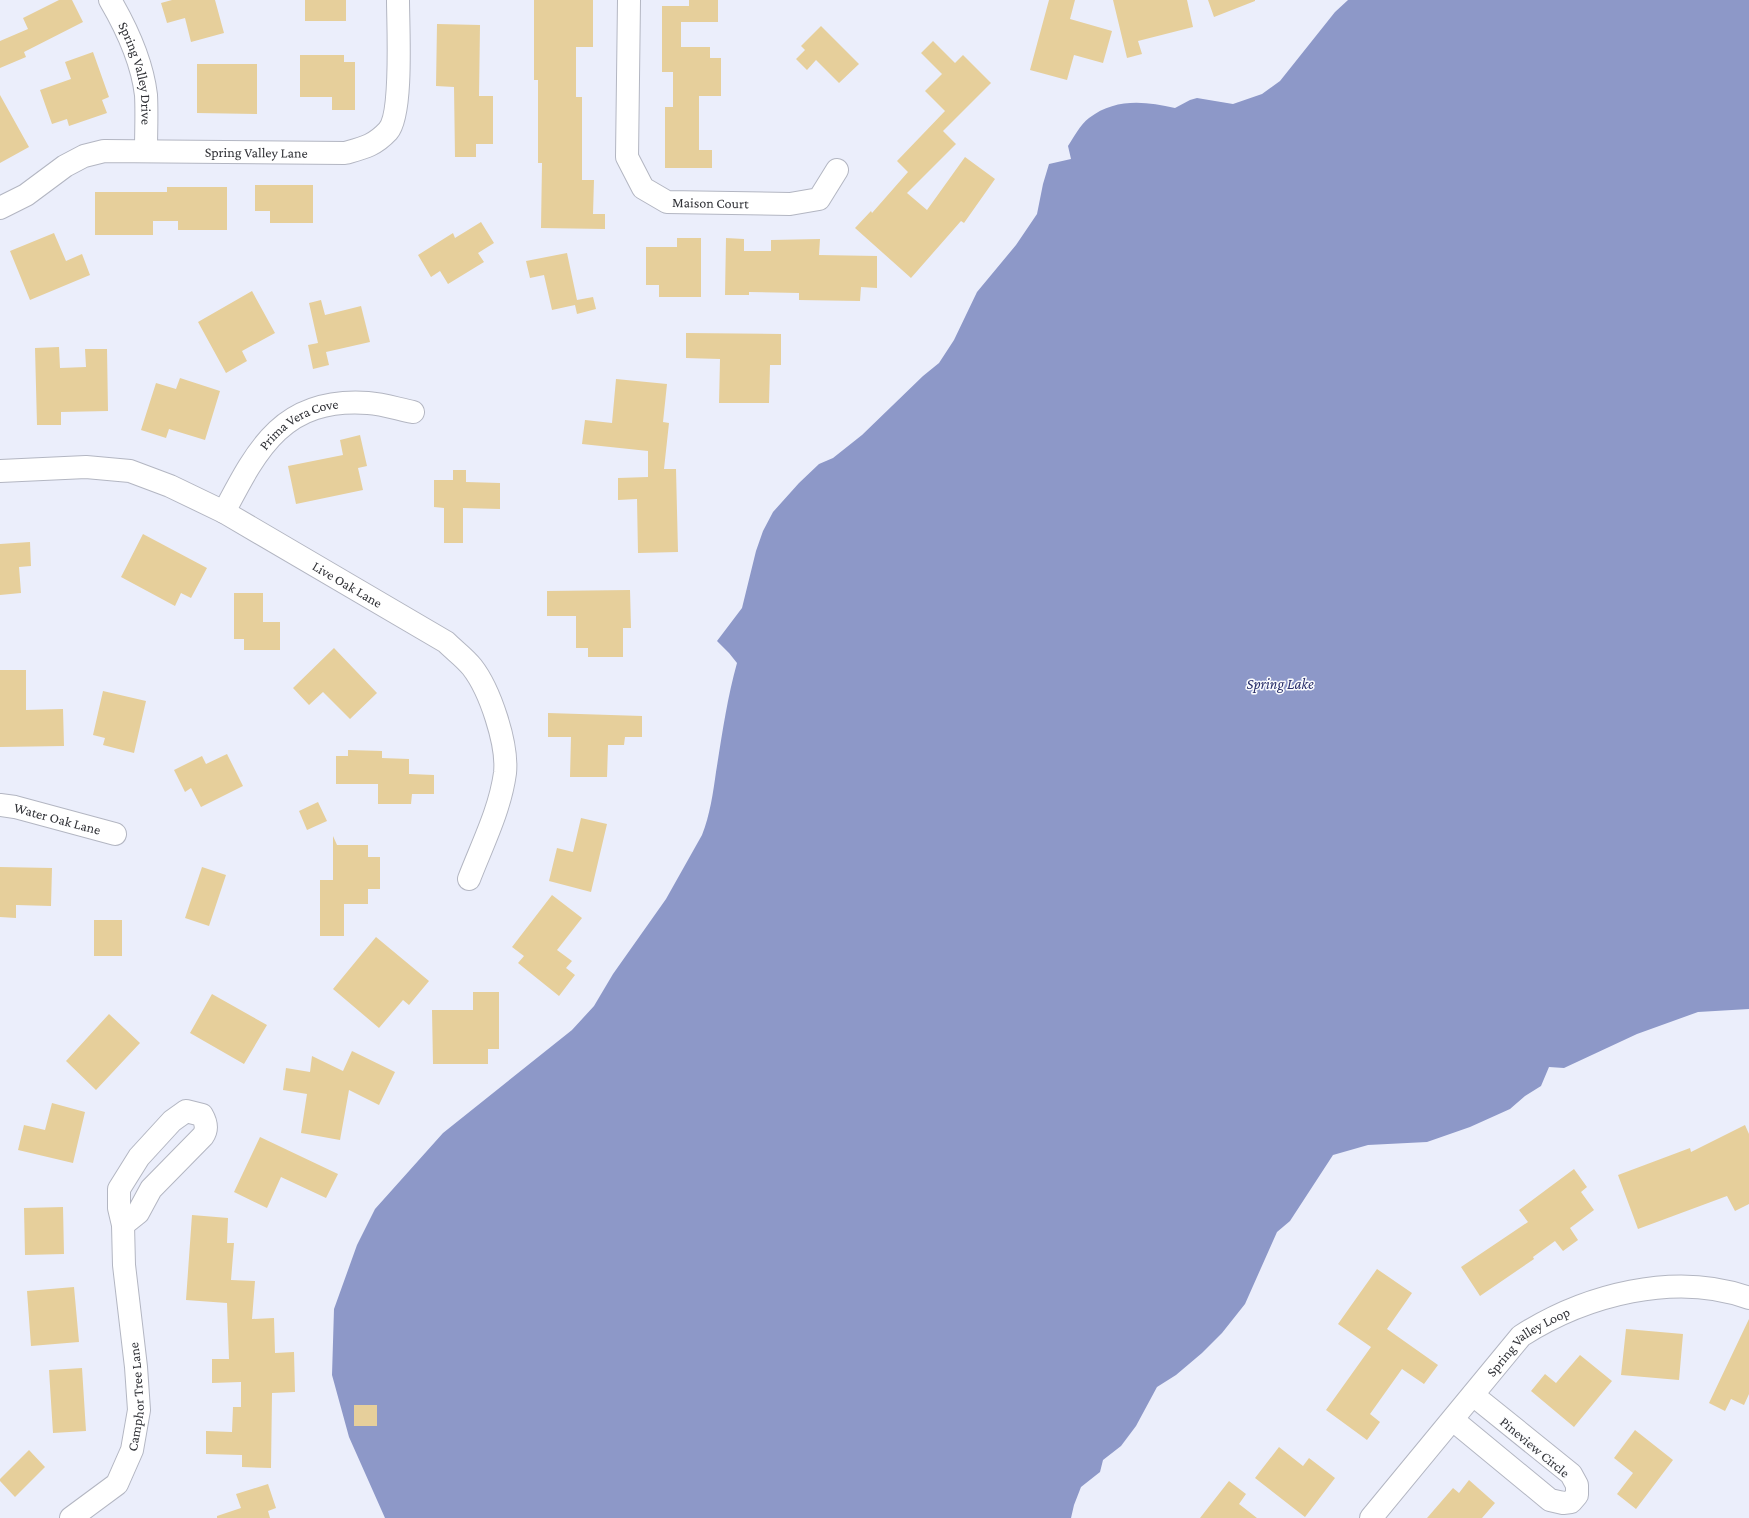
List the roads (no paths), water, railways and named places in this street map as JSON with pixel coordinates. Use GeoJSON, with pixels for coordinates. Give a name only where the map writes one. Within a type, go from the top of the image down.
{"type":"FeatureCollection","features":[{"type":"Feature","properties":{"kind":"street","name":"Spring Valley Drive"},"geometry":{"type":"LineString","coordinates":[[110,0],[124,25],[138,58],[146,95],[146,151]]}},
{"type":"Feature","properties":{"kind":"street","name":"Spring Valley Lane"},"geometry":{"type":"LineString","coordinates":[[0,208],[26,195],[65,166],[84,156],[104,151],[345,153],[370,147],[389,130],[397,106],[398,0]]}},
{"type":"Feature","properties":{"kind":"street","name":"Maison Court"},"geometry":{"type":"LineString","coordinates":[[630,0],[627,157],[643,188],[667,202],[790,204],[819,199],[837,170]]}},
{"type":"Feature","properties":{"kind":"street","name":"Prima Vera Cove"},"geometry":{"type":"LineString","coordinates":[[224,512],[249,465],[279,428],[306,411],[335,402],[369,403],[413,412]]}},
{"type":"Feature","properties":{"kind":"street","name":"Live Oak Lane"},"geometry":{"type":"LineString","coordinates":[[0,471],[86,466],[130,471],[170,486],[224,512],[446,642],[472,667],[491,700],[502,740],[505,772],[499,798],[468,879]]}},
{"type":"Feature","properties":{"kind":"street","name":"Water Oak Lane"},"geometry":{"type":"LineString","coordinates":[[0,805],[15,807],[115,834]]}},
{"type":"Feature","properties":{"kind":"street","name":"Camphor Tree Lane"},"geometry":{"type":"LineString","coordinates":[[71,1518],[116,1484],[133,1443],[139,1410],[136,1367],[124,1265],[123,1225],[119,1208],[119,1189],[139,1157],[172,1121],[186,1111],[202,1115],[206,1122],[206,1132],[204,1136],[151,1189],[138,1212],[123,1225]]}},
{"type":"Feature","properties":{"kind":"street","name":"Spring Valley Loop"},"geometry":{"type":"LineString","coordinates":[[1371,1518],[1521,1336],[1546,1320],[1583,1305],[1657,1287],[1692,1286],[1731,1291],[1749,1298]]}},
{"type":"Feature","properties":{"kind":"street","name":"Pineview Circle"},"geometry":{"type":"LineString","coordinates":[[1452,1420],[1550,1500],[1562,1503],[1571,1502],[1577,1495],[1577,1485],[1571,1474],[1473,1395]]}},
{"type":"Feature","properties":{"kind":"water","name":"Spring Lake"},"geometry":{"type":"Polygon","coordinates":[[[1348,0],[1749,0],[1749,1009],[1698,1012],[1637,1034],[1564,1068],[1549,1067],[1541,1086],[1525,1096],[1510,1109],[1470,1127],[1427,1142],[1368,1145],[1333,1155],[1290,1221],[1277,1232],[1245,1304],[1222,1333],[1202,1353],[1176,1375],[1157,1387],[1136,1426],[1121,1446],[1103,1460],[1100,1472],[1081,1487],[1071,1518],[385,1518],[349,1437],[332,1375],[334,1309],[357,1245],[375,1209],[443,1133],[572,1030],[594,1006],[613,974],[666,899],[702,835],[711,804],[725,717],[737,663],[717,641],[742,608],[756,551],[763,531],[773,512],[799,483],[819,464],[833,458],[862,435],[923,376],[939,363],[954,340],[977,292],[1016,245],[1037,214],[1049,164],[1071,159],[1068,146],[1077,131],[1089,118],[1109,107],[1120,104],[1141,103],[1175,108],[1197,98],[1233,104],[1262,94],[1280,81],[1335,12],[1348,0]]]}}]}
